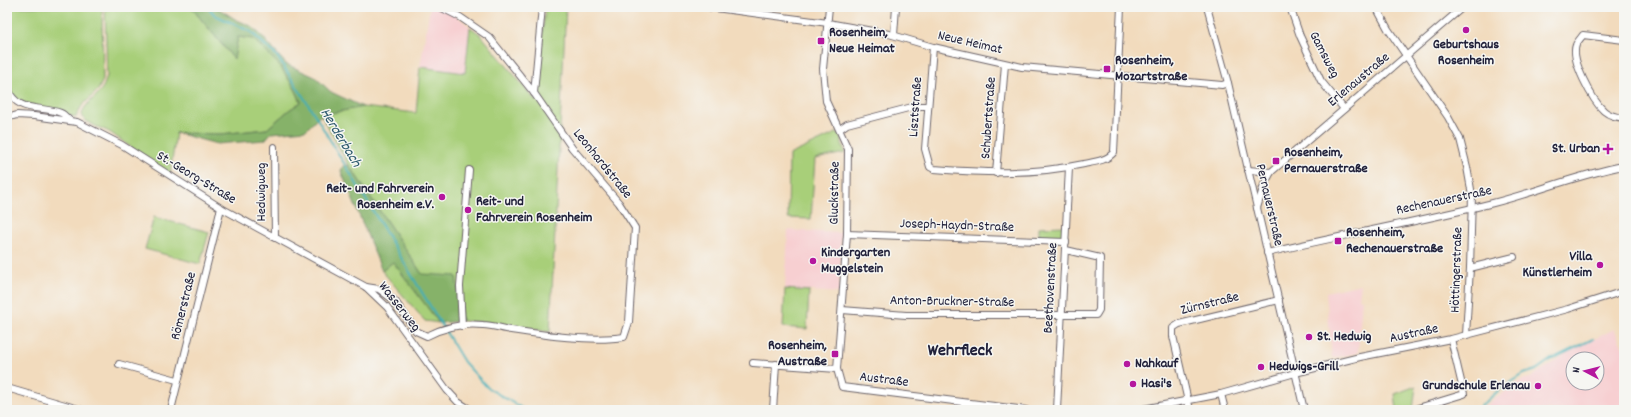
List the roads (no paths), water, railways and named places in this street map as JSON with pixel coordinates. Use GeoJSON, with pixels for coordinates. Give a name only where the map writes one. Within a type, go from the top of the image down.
{"type":"FeatureCollection","features":[{"type":"Feature","properties":{"kind":"street","name":"Leonhardstraße"},"geometry":{"type":"LineString","coordinates":[[440,7],[460,17],[489,37],[534,94],[572,148],[619,202],[635,228],[629,322],[624,337],[606,340],[578,337]]}},
{"type":"Feature","properties":{"kind":"street"},"geometry":{"type":"LineString","coordinates":[[534,94],[542,7]]}},
{"type":"Feature","properties":{"kind":"street","name":"Neue Heimat"},"geometry":{"type":"LineString","coordinates":[[708,7],[747,9],[894,35],[933,47],[1022,67],[1222,85],[1228,83]]}},
{"type":"Feature","properties":{"kind":"street","name":"Gluckstraße"},"geometry":{"type":"LineString","coordinates":[[829,7],[823,69],[826,101],[848,149],[847,234],[837,369]]}},
{"type":"Feature","properties":{"kind":"street"},"geometry":{"type":"LineString","coordinates":[[894,35],[896,7]]}},
{"type":"Feature","properties":{"kind":"street"},"geometry":{"type":"LineString","coordinates":[[996,173],[1024,173],[1069,167],[1106,159],[1114,152],[1121,7]]}},
{"type":"Feature","properties":{"kind":"street","name":"Pernauerstraße"},"geometry":{"type":"LineString","coordinates":[[1207,7],[1228,83],[1304,410]]}},
{"type":"Feature","properties":{"kind":"street","name":"Gamsweg"},"geometry":{"type":"LineString","coordinates":[[1290,7],[1300,36],[1321,81],[1344,109]]}},
{"type":"Feature","properties":{"kind":"street","name":"Höttingerstraße"},"geometry":{"type":"LineString","coordinates":[[1376,7],[1388,29],[1448,117],[1460,139],[1472,195],[1466,334]]}},
{"type":"Feature","properties":{"kind":"street","name":"Erlenaustraße"},"geometry":{"type":"LineString","coordinates":[[1257,208],[1264,185],[1271,172],[1464,7]]}},
{"type":"Feature","properties":{"kind":"street"},"geometry":{"type":"LineString","coordinates":[[1624,40],[1583,35],[1575,45],[1574,59],[1589,90],[1603,110],[1613,117],[1624,118]]}},
{"type":"Feature","properties":{"kind":"street","name":"Lisztstraße"},"geometry":{"type":"LineString","coordinates":[[933,47],[927,106],[925,149],[930,167],[934,169],[996,173]]}},
{"type":"Feature","properties":{"kind":"street","name":"Schubertstraße"},"geometry":{"type":"LineString","coordinates":[[996,173],[1005,64]]}},
{"type":"Feature","properties":{"kind":"street"},"geometry":{"type":"LineString","coordinates":[[7,88],[10,96],[24,107],[62,113],[70,121]]}},
{"type":"Feature","properties":{"kind":"street"},"geometry":{"type":"LineString","coordinates":[[840,129],[847,124],[916,106],[927,106]]}},
{"type":"Feature","properties":{"kind":"street","name":"St.-Georg-Straße"},"geometry":{"type":"LineString","coordinates":[[7,118],[17,115],[77,122],[109,138],[221,208],[366,288]]}},
{"type":"Feature","properties":{"kind":"street","name":"Hedwigweg"},"geometry":{"type":"LineString","coordinates":[[274,147],[274,238]]}},
{"type":"Feature","properties":{"kind":"street","name":"Rechenauerstraße"},"geometry":{"type":"LineString","coordinates":[[1267,253],[1337,236],[1471,209],[1624,166]]}},
{"type":"Feature","properties":{"kind":"street","name":"Beethovenstraße"},"geometry":{"type":"LineString","coordinates":[[1058,410],[1069,167]]}},
{"type":"Feature","properties":{"kind":"street"},"geometry":{"type":"LineString","coordinates":[[462,326],[460,286],[469,170]]}},
{"type":"Feature","properties":{"kind":"street"},"geometry":{"type":"LineString","coordinates":[[1248,170],[1271,172]]}},
{"type":"Feature","properties":{"kind":"street","name":"Römerstraße"},"geometry":{"type":"LineString","coordinates":[[171,410],[177,380],[221,208]]}},
{"type":"Feature","properties":{"kind":"street","name":"Joseph-Haydn-Straße"},"geometry":{"type":"LineString","coordinates":[[847,234],[1066,242]]}},
{"type":"Feature","properties":{"kind":"street","name":"Anton-Bruckner-Straße"},"geometry":{"type":"LineString","coordinates":[[842,310],[906,315],[1096,315],[1099,310],[1100,258],[1066,250]]}},
{"type":"Feature","properties":{"kind":"street"},"geometry":{"type":"LineString","coordinates":[[1470,268],[1514,257]]}},
{"type":"Feature","properties":{"kind":"street","name":"Wasserweg"},"geometry":{"type":"LineString","coordinates":[[366,288],[380,289],[395,302],[416,331],[427,336],[440,329],[484,325],[510,330],[578,337]]}},
{"type":"Feature","properties":{"kind":"street","name":"Wasserweg"},"geometry":{"type":"LineString","coordinates":[[366,288],[387,307],[447,390],[458,402],[471,410]]}},
{"type":"Feature","properties":{"kind":"street","name":"Austraße"},"geometry":{"type":"LineString","coordinates":[[1138,410],[1221,394],[1295,373],[1360,357],[1451,339],[1568,309],[1624,291]]}},
{"type":"Feature","properties":{"kind":"street","name":"Zürnstraße"},"geometry":{"type":"LineString","coordinates":[[1188,400],[1173,336],[1174,328],[1179,324],[1279,300]]}},
{"type":"Feature","properties":{"kind":"street"},"geometry":{"type":"LineString","coordinates":[[1418,408],[1464,394],[1451,339]]}},
{"type":"Feature","properties":{"kind":"street"},"geometry":{"type":"LineString","coordinates":[[753,363],[837,369]]}},
{"type":"Feature","properties":{"kind":"street"},"geometry":{"type":"LineString","coordinates":[[119,364],[177,380]]}},
{"type":"Feature","properties":{"kind":"street"},"geometry":{"type":"LineString","coordinates":[[773,410],[776,364]]}},
{"type":"Feature","properties":{"kind":"street","name":"Austraße"},"geometry":{"type":"LineString","coordinates":[[837,369],[842,387],[1021,410]]}},
{"type":"Feature","properties":{"kind":"street"},"geometry":{"type":"LineString","coordinates":[[7,388],[82,410]]}},
{"type":"Feature","properties":{"kind":"street"},"geometry":{"type":"LineString","coordinates":[[1221,394],[1225,410]]}},
{"type":"Feature","properties":{"kind":"street"},"geometry":{"type":"LineString","coordinates":[[1188,400],[1190,410]]}},
{"type":"Feature","properties":{"kind":"waterway","name":"Herderbach"},"geometry":{"type":"LineString","coordinates":[[208,7],[215,15],[251,32],[277,56],[315,115],[464,362],[488,388],[525,410]]}},
{"type":"Feature","properties":{"kind":"waterway"},"geometry":{"type":"LineString","coordinates":[[1478,409],[1499,390],[1524,374],[1536,370],[1550,360],[1593,339]]}},
{"type":"Feature","properties":{"kind":"place","name":"Geburtshaus Rosenheim"},"geometry":{"type":"Point","coordinates":[1466,30]}},
{"type":"Feature","properties":{"kind":"place","name":"Rosenheim, Neue Heimat"},"geometry":{"type":"Point","coordinates":[821,41]}},
{"type":"Feature","properties":{"kind":"place","name":"Rosenheim, Mozartstraße"},"geometry":{"type":"Point","coordinates":[1107,69]}},
{"type":"Feature","properties":{"kind":"place","name":"St. Urban"},"geometry":{"type":"Point","coordinates":[1608,149]}},
{"type":"Feature","properties":{"kind":"place","name":"Rosenheim, Pernauerstraße"},"geometry":{"type":"Point","coordinates":[1276,161]}},
{"type":"Feature","properties":{"kind":"place","name":"Reit- und Fahrverein Rosenheim e.V."},"geometry":{"type":"Point","coordinates":[442,197]}},
{"type":"Feature","properties":{"kind":"place","name":"Reit- und Fahrverein Rosenheim"},"geometry":{"type":"Point","coordinates":[468,210]}},
{"type":"Feature","properties":{"kind":"place","name":"Rosenheim, Rechenauerstraße"},"geometry":{"type":"Point","coordinates":[1338,241]}},
{"type":"Feature","properties":{"kind":"place","name":"Kindergarten Muggelstein"},"geometry":{"type":"Point","coordinates":[813,261]}},
{"type":"Feature","properties":{"kind":"place","name":"Villa Künstlerheim"},"geometry":{"type":"Point","coordinates":[1600,265]}},
{"type":"Feature","properties":{"kind":"place","name":"St. Hedwig"},"geometry":{"type":"Point","coordinates":[1309,337]}},
{"type":"Feature","properties":{"kind":"place","name":"Rosenheim, Austraße"},"geometry":{"type":"Point","coordinates":[835,354]}},
{"type":"Feature","properties":{"kind":"place","name":"Nahkauf"},"geometry":{"type":"Point","coordinates":[1127,364]}},
{"type":"Feature","properties":{"kind":"place","name":"Hedwigs-Grill"},"geometry":{"type":"Point","coordinates":[1261,367]}},
{"type":"Feature","properties":{"kind":"place","name":"Hasi's"},"geometry":{"type":"Point","coordinates":[1133,384]}},
{"type":"Feature","properties":{"kind":"place","name":"Grundschule Erlenau"},"geometry":{"type":"Point","coordinates":[1538,386]}},
{"type":"Feature","properties":{"kind":"district","name":"Wehrfleck"},"geometry":{"type":"Point","coordinates":[960,351]}}]}
